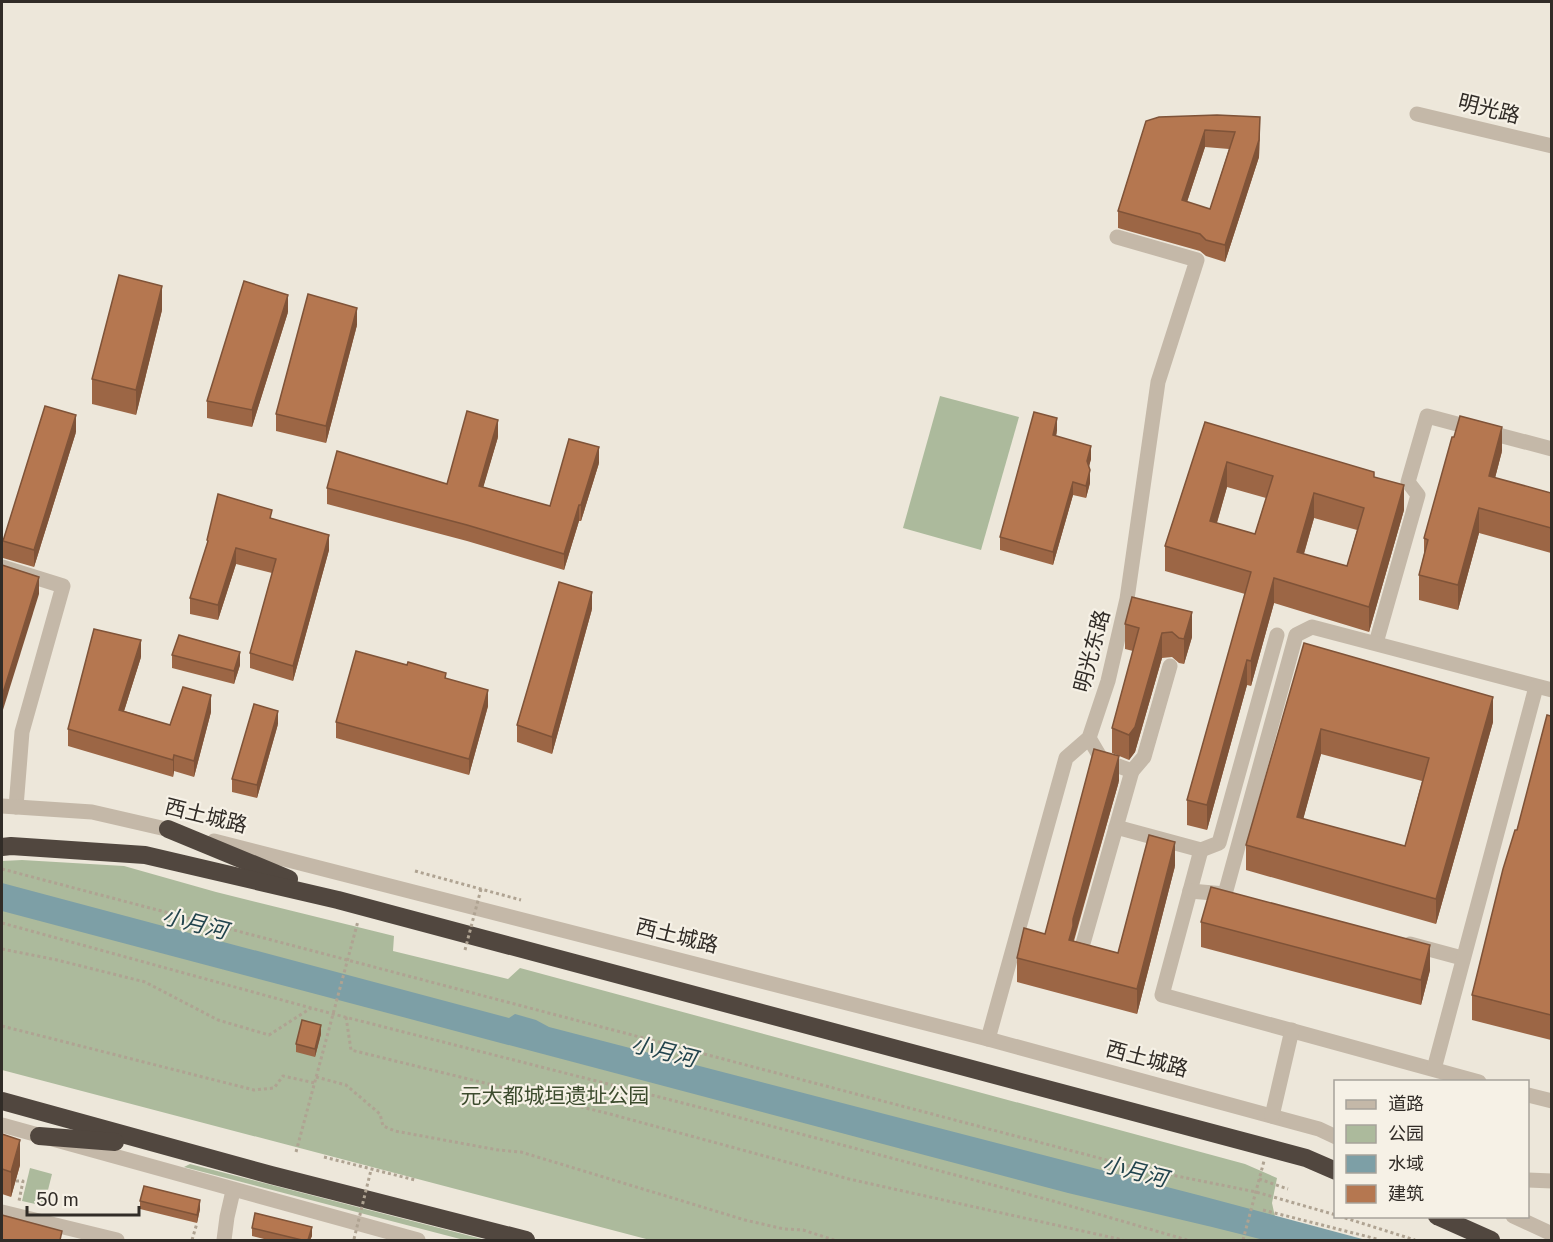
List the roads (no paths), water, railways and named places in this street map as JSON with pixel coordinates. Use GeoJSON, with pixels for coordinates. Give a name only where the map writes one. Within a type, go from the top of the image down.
{"type":"FeatureCollection","features":[{"type":"Feature","properties":{"kind":"highway"},"geometry":{"type":"LineString","coordinates":[[168,829],[338,900]]}},
{"type":"Feature","properties":{"kind":"highway"},"geometry":{"type":"LineString","coordinates":[[6,846],[145,855],[338,900],[1306,1158],[1334,1161]]}},
{"type":"Feature","properties":{"kind":"highway"},"geometry":{"type":"LineString","coordinates":[[2,1101],[271,1175],[526,1240]]}},
{"type":"Feature","properties":{"kind":"highway"},"geometry":{"type":"LineString","coordinates":[[39,1136],[105,1140],[271,1175]]}},
{"type":"Feature","properties":{"kind":"highway"},"geometry":{"type":"LineString","coordinates":[[1306,1158],[1334,1171]]}},
{"type":"Feature","properties":{"kind":"highway"},"geometry":{"type":"LineString","coordinates":[[1442,1218],[1491,1240]]}},
{"type":"Feature","properties":{"kind":"street","name":"明光路"},"geometry":{"type":"LineString","coordinates":[[1417,114],[1551,146]]}},
{"type":"Feature","properties":{"kind":"street","name":"明光东路"},"geometry":{"type":"LineString","coordinates":[[1089,738],[1108,681],[1127,599],[1158,382],[1197,260],[1117,237]]}},
{"type":"Feature","properties":{"kind":"street"},"geometry":{"type":"LineString","coordinates":[[1376,643],[1418,495],[1408,482],[1427,416],[1551,449]]}},
{"type":"Feature","properties":{"kind":"street"},"geometry":{"type":"LineString","coordinates":[[2,567],[63,586],[22,732],[9,806]]}},
{"type":"Feature","properties":{"kind":"street"},"geometry":{"type":"LineString","coordinates":[[1190,891],[1230,895],[1296,635],[1312,627],[1544,688],[1462,958],[1434,1069]]}},
{"type":"Feature","properties":{"kind":"street"},"geometry":{"type":"LineString","coordinates":[[1116,827],[1201,850],[1219,843],[1277,635]]}},
{"type":"Feature","properties":{"kind":"street"},"geometry":{"type":"LineString","coordinates":[[1082,946],[1132,771],[1144,757],[1170,666]]}},
{"type":"Feature","properties":{"kind":"street"},"geometry":{"type":"LineString","coordinates":[[988,1039],[1066,758],[1089,738],[1102,760],[1132,771]]}},
{"type":"Feature","properties":{"kind":"street","name":"西土城路"},"geometry":{"type":"LineString","coordinates":[[9,806],[92,812],[168,829],[988,1039],[1334,1135]]}},
{"type":"Feature","properties":{"kind":"street"},"geometry":{"type":"LineString","coordinates":[[1201,850],[1162,995],[1472,1080]]}},
{"type":"Feature","properties":{"kind":"street"},"geometry":{"type":"LineString","coordinates":[[1394,940],[1462,958]]}},
{"type":"Feature","properties":{"kind":"street"},"geometry":{"type":"LineString","coordinates":[[1272,1116],[1292,1030]]}},
{"type":"Feature","properties":{"kind":"street"},"geometry":{"type":"LineString","coordinates":[[1529,1096],[1551,1101]]}},
{"type":"Feature","properties":{"kind":"street"},"geometry":{"type":"LineString","coordinates":[[2,1125],[233,1191],[418,1240]]}},
{"type":"Feature","properties":{"kind":"street"},"geometry":{"type":"LineString","coordinates":[[1529,1180],[1551,1181]]}},
{"type":"Feature","properties":{"kind":"street"},"geometry":{"type":"LineString","coordinates":[[224,1240],[233,1191]]}},
{"type":"Feature","properties":{"kind":"street"},"geometry":{"type":"LineString","coordinates":[[8,1214],[97,1238],[117,1240]]}},
{"type":"Feature","properties":{"kind":"street"},"geometry":{"type":"LineString","coordinates":[[1517,1218],[1551,1234]]}},
{"type":"Feature","properties":{"kind":"water"},"geometry":{"type":"Polygon","coordinates":[[[2,883],[509,1018],[515,1014],[536,1020],[549,1027],[1366,1240],[1264,1240],[1068,1193],[2,911],[2,883]]]}},
{"type":"Feature","properties":{"kind":"water label","name":"小月河"},"geometry":{"type":"Point","coordinates":[195,923]}},
{"type":"Feature","properties":{"kind":"water label","name":"小月河"},"geometry":{"type":"Point","coordinates":[664,1051]}},
{"type":"Feature","properties":{"kind":"water label","name":"小月河"},"geometry":{"type":"Point","coordinates":[1135,1171]}},
{"type":"Feature","properties":{"kind":"park label","name":"元大都城垣遗址公园"},"geometry":{"type":"Point","coordinates":[555,1096]}}]}
